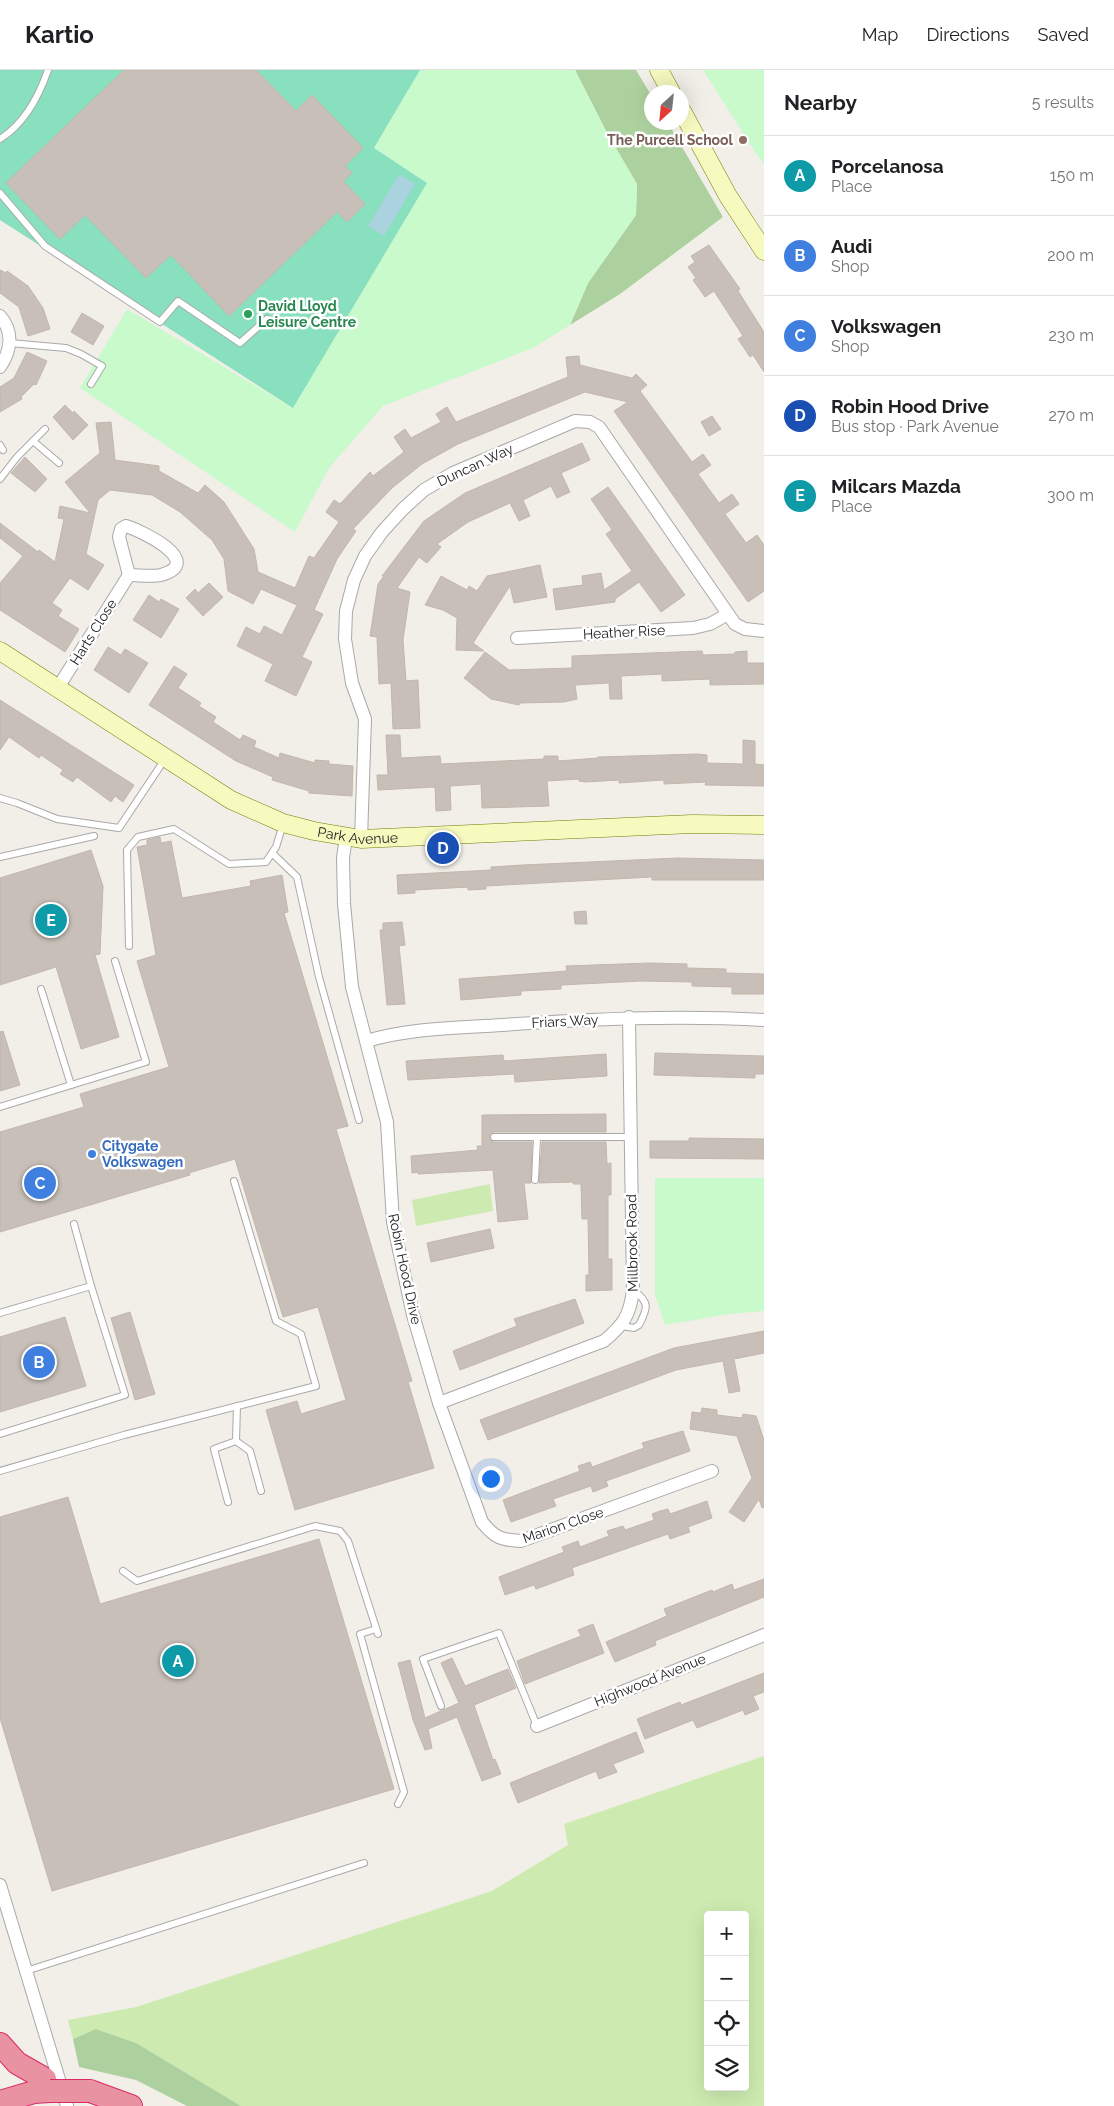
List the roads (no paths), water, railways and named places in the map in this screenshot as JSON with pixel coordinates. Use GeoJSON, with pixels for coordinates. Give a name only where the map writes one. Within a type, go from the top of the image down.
{"type":"FeatureCollection","features":[{"type":"Feature","properties":{"kind":"highway"},"geometry":{"type":"LineString","coordinates":[[0,2044],[17,2063],[47,2085],[80,2096],[131,2106]]}},
{"type":"Feature","properties":{"kind":"highway"},"geometry":{"type":"LineString","coordinates":[[8,2099],[47,2085]]}},
{"type":"Feature","properties":{"kind":"street"},"geometry":{"type":"LineString","coordinates":[[659,70],[667,85]]}},
{"type":"Feature","properties":{"kind":"street"},"geometry":{"type":"LineString","coordinates":[[689,124],[728,196],[764,251]]}},
{"type":"Feature","properties":{"kind":"street"},"geometry":{"type":"LineString","coordinates":[[0,316],[9,333],[10,343],[7,358],[0,367]]}},
{"type":"Feature","properties":{"kind":"street","name":"Duncan Way"},"geometry":{"type":"LineString","coordinates":[[354,838],[365,719],[352,683],[345,639],[346,610],[354,580],[365,556],[382,532],[403,509],[424,490],[453,473],[575,421],[590,422],[599,427],[735,624],[745,629],[764,631]]}},
{"type":"Feature","properties":{"kind":"street"},"geometry":{"type":"LineString","coordinates":[[126,526],[169,548],[176,556],[177,562],[175,567],[160,575],[129,575],[119,537],[121,529],[126,526]]}},
{"type":"Feature","properties":{"kind":"street","name":"Harts Close"},"geometry":{"type":"LineString","coordinates":[[57,689],[129,575]]}},
{"type":"Feature","properties":{"kind":"street","name":"Heather Rise"},"geometry":{"type":"LineString","coordinates":[[517,638],[693,628],[710,624],[728,614]]}},
{"type":"Feature","properties":{"kind":"street","name":"Park Avenue"},"geometry":{"type":"LineString","coordinates":[[0,651],[230,800],[283,823],[354,838],[692,824],[764,825]]}},
{"type":"Feature","properties":{"kind":"street","name":"Robin Hood Drive"},"geometry":{"type":"LineString","coordinates":[[354,838],[343,858],[344,904],[352,987],[386,1122],[393,1222],[413,1315],[439,1402]]}},
{"type":"Feature","properties":{"kind":"street","name":"Friars Way"},"geometry":{"type":"LineString","coordinates":[[367,1041],[390,1034],[451,1028],[629,1018],[764,1020]]}},
{"type":"Feature","properties":{"kind":"street","name":"Millbrook Road"},"geometry":{"type":"LineString","coordinates":[[439,1402],[604,1341],[622,1326],[631,1307],[633,1290],[629,1018]]}},
{"type":"Feature","properties":{"kind":"street","name":"Marion Close"},"geometry":{"type":"LineString","coordinates":[[439,1402],[482,1522],[492,1534],[506,1540],[521,1541],[712,1471]]}},
{"type":"Feature","properties":{"kind":"street","name":"Highwood Avenue"},"geometry":{"type":"LineString","coordinates":[[536,1726],[764,1635]]}},
{"type":"Feature","properties":{"kind":"street"},"geometry":{"type":"LineString","coordinates":[[0,1884],[37,2003],[80,2096]]}},
{"type":"Feature","properties":{"kind":"lane"},"geometry":{"type":"LineString","coordinates":[[0,139],[8,134],[27,113],[44,83],[48,70]]}},
{"type":"Feature","properties":{"kind":"lane"},"geometry":{"type":"LineString","coordinates":[[0,193],[45,246],[160,322],[178,301],[240,343],[267,319]]}},
{"type":"Feature","properties":{"kind":"lane"},"geometry":{"type":"LineString","coordinates":[[10,343],[66,348],[81,354],[102,366],[91,384]]}},
{"type":"Feature","properties":{"kind":"lane"},"geometry":{"type":"LineString","coordinates":[[0,479],[32,441],[45,429]]}},
{"type":"Feature","properties":{"kind":"lane"},"geometry":{"type":"LineString","coordinates":[[32,441],[59,463]]}},
{"type":"Feature","properties":{"kind":"lane"},"geometry":{"type":"LineString","coordinates":[[0,798],[57,819],[119,828],[165,759]]}},
{"type":"Feature","properties":{"kind":"lane"},"geometry":{"type":"LineString","coordinates":[[129,946],[127,850],[138,837],[174,829],[229,864],[266,862],[276,847],[283,823]]}},
{"type":"Feature","properties":{"kind":"lane"},"geometry":{"type":"LineString","coordinates":[[0,857],[94,836]]}},
{"type":"Feature","properties":{"kind":"lane"},"geometry":{"type":"LineString","coordinates":[[272,853],[297,876],[319,978],[359,1120]]}},
{"type":"Feature","properties":{"kind":"lane"},"geometry":{"type":"LineString","coordinates":[[0,1107],[146,1062],[115,960]]}},
{"type":"Feature","properties":{"kind":"lane"},"geometry":{"type":"LineString","coordinates":[[41,989],[72,1085]]}},
{"type":"Feature","properties":{"kind":"lane"},"geometry":{"type":"LineString","coordinates":[[494,1136],[630,1136]]}},
{"type":"Feature","properties":{"kind":"lane"},"geometry":{"type":"LineString","coordinates":[[535,1180],[536,1137]]}},
{"type":"Feature","properties":{"kind":"lane"},"geometry":{"type":"LineString","coordinates":[[0,1471],[124,1435],[316,1386],[302,1334],[276,1321],[234,1181]]}},
{"type":"Feature","properties":{"kind":"lane"},"geometry":{"type":"LineString","coordinates":[[0,1434],[125,1395],[74,1224]]}},
{"type":"Feature","properties":{"kind":"lane"},"geometry":{"type":"LineString","coordinates":[[0,1313],[91,1286]]}},
{"type":"Feature","properties":{"kind":"lane"},"geometry":{"type":"LineString","coordinates":[[236,1441],[237,1406]]}},
{"type":"Feature","properties":{"kind":"lane"},"geometry":{"type":"LineString","coordinates":[[236,1441],[250,1450],[261,1491]]}},
{"type":"Feature","properties":{"kind":"lane"},"geometry":{"type":"LineString","coordinates":[[228,1502],[214,1449],[236,1441]]}},
{"type":"Feature","properties":{"kind":"lane"},"geometry":{"type":"LineString","coordinates":[[123,1571],[136,1581],[315,1526],[340,1531],[348,1541],[377,1632],[360,1634],[404,1792],[398,1804]]}},
{"type":"Feature","properties":{"kind":"lane"},"geometry":{"type":"LineString","coordinates":[[441,1706],[423,1659],[499,1633],[536,1726]]}},
{"type":"Feature","properties":{"kind":"lane"},"geometry":{"type":"LineString","coordinates":[[26,1971],[364,1863]]}},
{"type":"Feature","properties":{"kind":"water"},"geometry":{"type":"Polygon","coordinates":[[[399,174],[415,184],[384,236],[368,226],[399,174]]]}},
{"type":"Feature","properties":{"kind":"place","name":"The Purcell School"},"geometry":{"type":"Point","coordinates":[743,140]}},
{"type":"Feature","properties":{"kind":"place","name":"David Lloyd Leisure Centre"},"geometry":{"type":"Point","coordinates":[248,314]}},
{"type":"Feature","properties":{"kind":"place","name":"Robin Hood Drive"},"geometry":{"type":"Point","coordinates":[443,848]}},
{"type":"Feature","properties":{"kind":"place","name":"Milcars Mazda"},"geometry":{"type":"Point","coordinates":[51,920]}},
{"type":"Feature","properties":{"kind":"place","name":"Citygate Volkswagen"},"geometry":{"type":"Point","coordinates":[92,1154]}},
{"type":"Feature","properties":{"kind":"place","name":"Volkswagen"},"geometry":{"type":"Point","coordinates":[40,1183]}},
{"type":"Feature","properties":{"kind":"place","name":"Audi"},"geometry":{"type":"Point","coordinates":[39,1362]}},
{"type":"Feature","properties":{"kind":"place","name":"Porcelanosa"},"geometry":{"type":"Point","coordinates":[178,1661]}}]}
